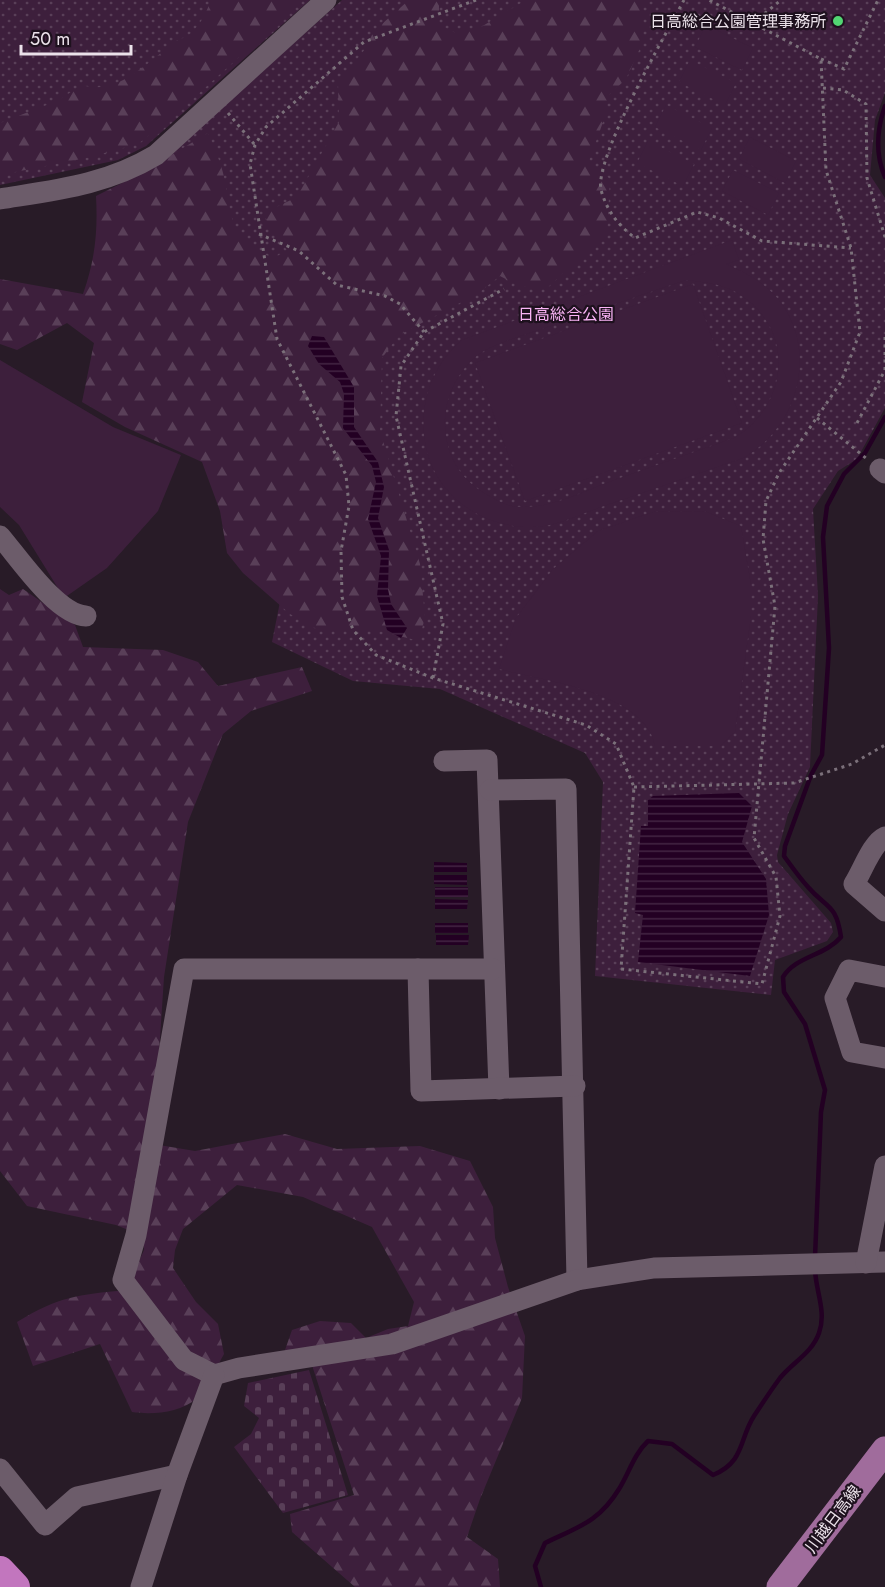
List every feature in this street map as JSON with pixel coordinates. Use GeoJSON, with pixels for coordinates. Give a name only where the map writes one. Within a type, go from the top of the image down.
{"type":"FeatureCollection","features":[{"type":"Feature","properties":{"kind":"highway"},"geometry":{"type":"LineString","coordinates":[[0,1572],[15,1587]]}},
{"type":"Feature","properties":{"kind":"main road","name":"川越日高線"},"geometry":{"type":"LineString","coordinates":[[780,1587],[885,1450]]}},
{"type":"Feature","properties":{"kind":"street"},"geometry":{"type":"LineString","coordinates":[[0,199],[107,180],[132,170],[156,155],[326,0]]}},
{"type":"Feature","properties":{"kind":"street"},"geometry":{"type":"LineString","coordinates":[[0,536],[54,599],[75,616],[86,616]]}},
{"type":"Feature","properties":{"kind":"street"},"geometry":{"type":"LineString","coordinates":[[444,761],[487,760],[490,790],[493,969],[499,1089]]}},
{"type":"Feature","properties":{"kind":"street"},"geometry":{"type":"LineString","coordinates":[[490,790],[566,789],[575,1086],[577,1280]]}},
{"type":"Feature","properties":{"kind":"street"},"geometry":{"type":"LineString","coordinates":[[885,837],[872,850],[866,867],[854,884],[885,911]]}},
{"type":"Feature","properties":{"kind":"street"},"geometry":{"type":"LineString","coordinates":[[493,969],[184,969],[136,1235],[123,1280],[184,1360],[214,1375],[239,1368],[392,1344],[577,1280],[654,1268],[875,1263],[885,1166]]}},
{"type":"Feature","properties":{"kind":"street"},"geometry":{"type":"LineString","coordinates":[[418,969],[421,1091],[575,1086]]}},
{"type":"Feature","properties":{"kind":"street"},"geometry":{"type":"LineString","coordinates":[[885,977],[849,970],[835,998],[852,1052],[885,1058]]}},
{"type":"Feature","properties":{"kind":"street"},"geometry":{"type":"LineString","coordinates":[[141,1587],[177,1475],[214,1375]]}},
{"type":"Feature","properties":{"kind":"street"},"geometry":{"type":"LineString","coordinates":[[0,1469],[45,1525],[77,1497],[177,1475]]}},
{"type":"Feature","properties":{"kind":"path"},"geometry":{"type":"LineString","coordinates":[[476,0],[364,42],[266,127],[255,145],[250,164],[259,234],[277,339],[346,475],[349,506],[341,551],[342,597],[353,630],[376,655],[433,678],[586,724],[616,744],[634,787],[621,969],[762,984],[780,916],[776,877],[754,838],[775,606],[763,539],[766,501],[779,473],[841,382],[860,332],[851,248],[826,170],[821,59]]}},
{"type":"Feature","properties":{"kind":"path"},"geometry":{"type":"LineString","coordinates":[[684,0],[609,144],[601,188],[616,224],[635,238],[697,212],[719,218],[762,241],[851,248]]}},
{"type":"Feature","properties":{"kind":"path"},"geometry":{"type":"LineString","coordinates":[[710,0],[844,69],[879,0]]}},
{"type":"Feature","properties":{"kind":"path"},"geometry":{"type":"LineString","coordinates":[[772,0],[775,5]]}},
{"type":"Feature","properties":{"kind":"path"},"geometry":{"type":"LineString","coordinates":[[753,23],[781,0]]}},
{"type":"Feature","properties":{"kind":"path"},"geometry":{"type":"LineString","coordinates":[[822,88],[843,90],[866,104],[867,178],[885,237]]}},
{"type":"Feature","properties":{"kind":"path"},"geometry":{"type":"LineString","coordinates":[[218,100],[255,145]]}},
{"type":"Feature","properties":{"kind":"path"},"geometry":{"type":"LineString","coordinates":[[259,234],[299,251],[337,285],[385,296],[400,304],[424,332]]}},
{"type":"Feature","properties":{"kind":"path"},"geometry":{"type":"LineString","coordinates":[[433,678],[443,624],[396,416],[401,366],[424,332],[504,289]]}},
{"type":"Feature","properties":{"kind":"path"},"geometry":{"type":"LineString","coordinates":[[857,423],[885,370],[885,334]]}},
{"type":"Feature","properties":{"kind":"path"},"geometry":{"type":"LineString","coordinates":[[817,418],[882,471]]}},
{"type":"Feature","properties":{"kind":"path"},"geometry":{"type":"LineString","coordinates":[[634,787],[759,782],[794,783],[852,764],[885,745]]}},
{"type":"Feature","properties":{"kind":"green space"},"geometry":{"type":"Polygon","coordinates":[[[0,0],[310,0],[146,146],[118,160],[0,185],[0,0]]]}},
{"type":"Feature","properties":{"kind":"green space"},"geometry":{"type":"Polygon","coordinates":[[[211,0],[302,0],[175,115],[138,144],[86,158],[0,175],[0,123],[57,101],[82,85],[108,86],[132,75],[176,41],[190,34],[206,13],[211,0]]]}},
{"type":"Feature","properties":{"kind":"green space","name":"日高総合公園"},"geometry":{"type":"Polygon","coordinates":[[[342,0],[885,0],[885,93],[875,120],[870,175],[885,198],[885,408],[857,459],[838,471],[813,509],[818,596],[810,767],[788,814],[777,855],[778,862],[831,923],[833,932],[827,941],[775,960],[771,995],[595,976],[603,782],[585,753],[440,689],[353,681],[272,642],[303,486],[163,160],[342,0]]]}},
{"type":"Feature","properties":{"kind":"green space"},"geometry":{"type":"Polygon","coordinates":[[[409,0],[439,0],[439,25],[456,33],[481,27],[526,0],[642,0],[641,46],[626,79],[609,95],[603,122],[589,161],[610,179],[607,233],[546,289],[519,286],[500,276],[477,294],[399,335],[382,358],[380,431],[420,564],[425,617],[419,641],[380,631],[320,631],[290,614],[243,573],[227,553],[220,511],[202,462],[125,427],[82,402],[94,343],[67,323],[17,350],[0,344],[0,279],[83,294],[95,246],[96,196],[138,175],[208,133],[221,166],[232,217],[240,236],[259,252],[274,258],[287,250],[270,229],[264,213],[297,197],[339,122],[338,84],[365,49],[374,31],[409,0]]]}},
{"type":"Feature","properties":{"kind":"green space"},"geometry":{"type":"Polygon","coordinates":[[[706,25],[753,48],[742,70],[695,47],[706,25]]]}},
{"type":"Feature","properties":{"kind":"green space"},"geometry":{"type":"Polygon","coordinates":[[[690,60],[736,83],[725,105],[679,82],[690,60]]]}},
{"type":"Feature","properties":{"kind":"green space"},"geometry":{"type":"Polygon","coordinates":[[[666,105],[712,128],[701,150],[655,127],[666,105]]]}},
{"type":"Feature","properties":{"kind":"green space"},"geometry":{"type":"Polygon","coordinates":[[[750,137],[796,161],[785,183],[739,159],[750,137]]]}},
{"type":"Feature","properties":{"kind":"green space"},"geometry":{"type":"Polygon","coordinates":[[[648,141],[694,164],[683,186],[637,163],[648,141]]]}},
{"type":"Feature","properties":{"kind":"green space"},"geometry":{"type":"Polygon","coordinates":[[[733,170],[779,193],[768,215],[722,191],[733,170]]]}},
{"type":"Feature","properties":{"kind":"green space"},"geometry":{"type":"Polygon","coordinates":[[[732,240],[739,260],[726,264],[754,279],[779,300],[791,320],[798,342],[800,364],[797,387],[789,408],[777,428],[762,445],[743,458],[558,523],[532,527],[513,526],[477,514],[449,492],[438,477],[425,442],[424,414],[430,386],[443,361],[462,340],[732,240]],[[686,280],[509,340],[485,350],[473,359],[460,374],[451,392],[446,410],[445,429],[448,448],[456,465],[468,480],[484,493],[505,504],[538,506],[564,499],[734,438],[752,424],[766,407],[775,387],[778,367],[777,347],[770,327],[757,309],[739,294],[720,286],[686,280]]]}},
{"type":"Feature","properties":{"kind":"green space"},"geometry":{"type":"Polygon","coordinates":[[[693,284],[742,423],[525,501],[475,363],[693,284]]]}},
{"type":"Feature","properties":{"kind":"green space"},"geometry":{"type":"Polygon","coordinates":[[[0,360],[113,427],[181,455],[158,511],[107,568],[64,598],[19,525],[0,507],[0,360]]]}},
{"type":"Feature","properties":{"kind":"green space"},"geometry":{"type":"Polygon","coordinates":[[[704,511],[741,526],[751,585],[751,616],[735,732],[720,746],[655,746],[648,728],[633,713],[613,701],[565,684],[499,669],[516,618],[553,569],[598,531],[653,512],[704,511]]]}},
{"type":"Feature","properties":{"kind":"green space"},"geometry":{"type":"Polygon","coordinates":[[[0,589],[9,595],[23,589],[75,625],[83,647],[163,650],[198,662],[218,686],[302,667],[312,691],[251,711],[223,734],[188,822],[164,977],[159,1053],[147,1143],[195,1151],[285,1134],[337,1149],[420,1146],[470,1161],[493,1207],[495,1238],[508,1287],[525,1336],[522,1398],[480,1499],[467,1537],[498,1559],[500,1587],[355,1587],[292,1532],[290,1514],[354,1495],[310,1359],[285,1350],[292,1330],[320,1321],[351,1323],[366,1338],[388,1329],[408,1326],[414,1302],[372,1227],[303,1197],[237,1185],[183,1229],[175,1250],[173,1268],[196,1302],[218,1324],[224,1354],[200,1395],[182,1407],[156,1413],[132,1412],[100,1344],[33,1366],[17,1322],[45,1307],[69,1298],[126,1290],[144,1250],[143,1236],[116,1225],[27,1206],[0,1171],[0,589]]]}},
{"type":"Feature","properties":{"kind":"green space"},"geometry":{"type":"Polygon","coordinates":[[[309,1370],[348,1495],[283,1513],[234,1447],[251,1434],[259,1418],[244,1406],[248,1383],[309,1370]]]}},
{"type":"Feature","properties":{"kind":"shaded area"},"geometry":{"type":"Polygon","coordinates":[[[312,336],[324,337],[354,387],[354,427],[378,462],[384,487],[378,518],[389,550],[388,589],[391,604],[407,628],[401,638],[387,630],[377,596],[381,556],[368,519],[376,482],[372,466],[343,428],[344,394],[340,382],[319,364],[308,346],[312,336]]]}},
{"type":"Feature","properties":{"kind":"shaded area"},"geometry":{"type":"Polygon","coordinates":[[[739,793],[752,806],[742,842],[766,879],[769,915],[750,976],[638,962],[643,915],[635,913],[641,826],[648,826],[648,800],[653,796],[739,793]]]}},
{"type":"Feature","properties":{"kind":"shaded area"},"geometry":{"type":"Polygon","coordinates":[[[434,862],[467,863],[467,872],[434,872],[434,862]]]}},
{"type":"Feature","properties":{"kind":"shaded area"},"geometry":{"type":"Polygon","coordinates":[[[434,875],[467,875],[467,885],[434,884],[434,875]]]}},
{"type":"Feature","properties":{"kind":"shaded area"},"geometry":{"type":"Polygon","coordinates":[[[435,887],[468,887],[468,897],[435,897],[435,887]]]}},
{"type":"Feature","properties":{"kind":"shaded area"},"geometry":{"type":"Polygon","coordinates":[[[435,899],[468,900],[467,909],[435,909],[435,899]]]}},
{"type":"Feature","properties":{"kind":"shaded area"},"geometry":{"type":"Polygon","coordinates":[[[435,923],[468,923],[468,933],[435,933],[435,923]]]}},
{"type":"Feature","properties":{"kind":"shaded area"},"geometry":{"type":"Polygon","coordinates":[[[436,935],[469,935],[468,945],[436,945],[436,935]]]}},
{"type":"Feature","properties":{"kind":"waterway"},"geometry":{"type":"LineString","coordinates":[[885,106],[878,142],[885,177]]}},
{"type":"Feature","properties":{"kind":"waterway"},"geometry":{"type":"LineString","coordinates":[[815,1257],[821,1112],[825,1090],[805,1024],[784,992],[783,977],[795,965],[827,948],[841,937],[839,926],[830,907],[808,887],[784,856],[785,846],[811,775],[822,755],[829,648],[823,537],[827,506],[844,474],[865,453],[885,417]]}},
{"type":"Feature","properties":{"kind":"waterway"},"geometry":{"type":"LineString","coordinates":[[541,1587],[535,1566],[545,1543],[578,1528],[604,1509],[648,1441],[672,1444],[713,1475],[731,1464],[754,1416],[780,1378],[816,1340],[822,1317],[815,1268]]}},
{"type":"Feature","properties":{"kind":"place","name":"日高総合公園管理事務所"},"geometry":{"type":"Point","coordinates":[838,21]}}]}
